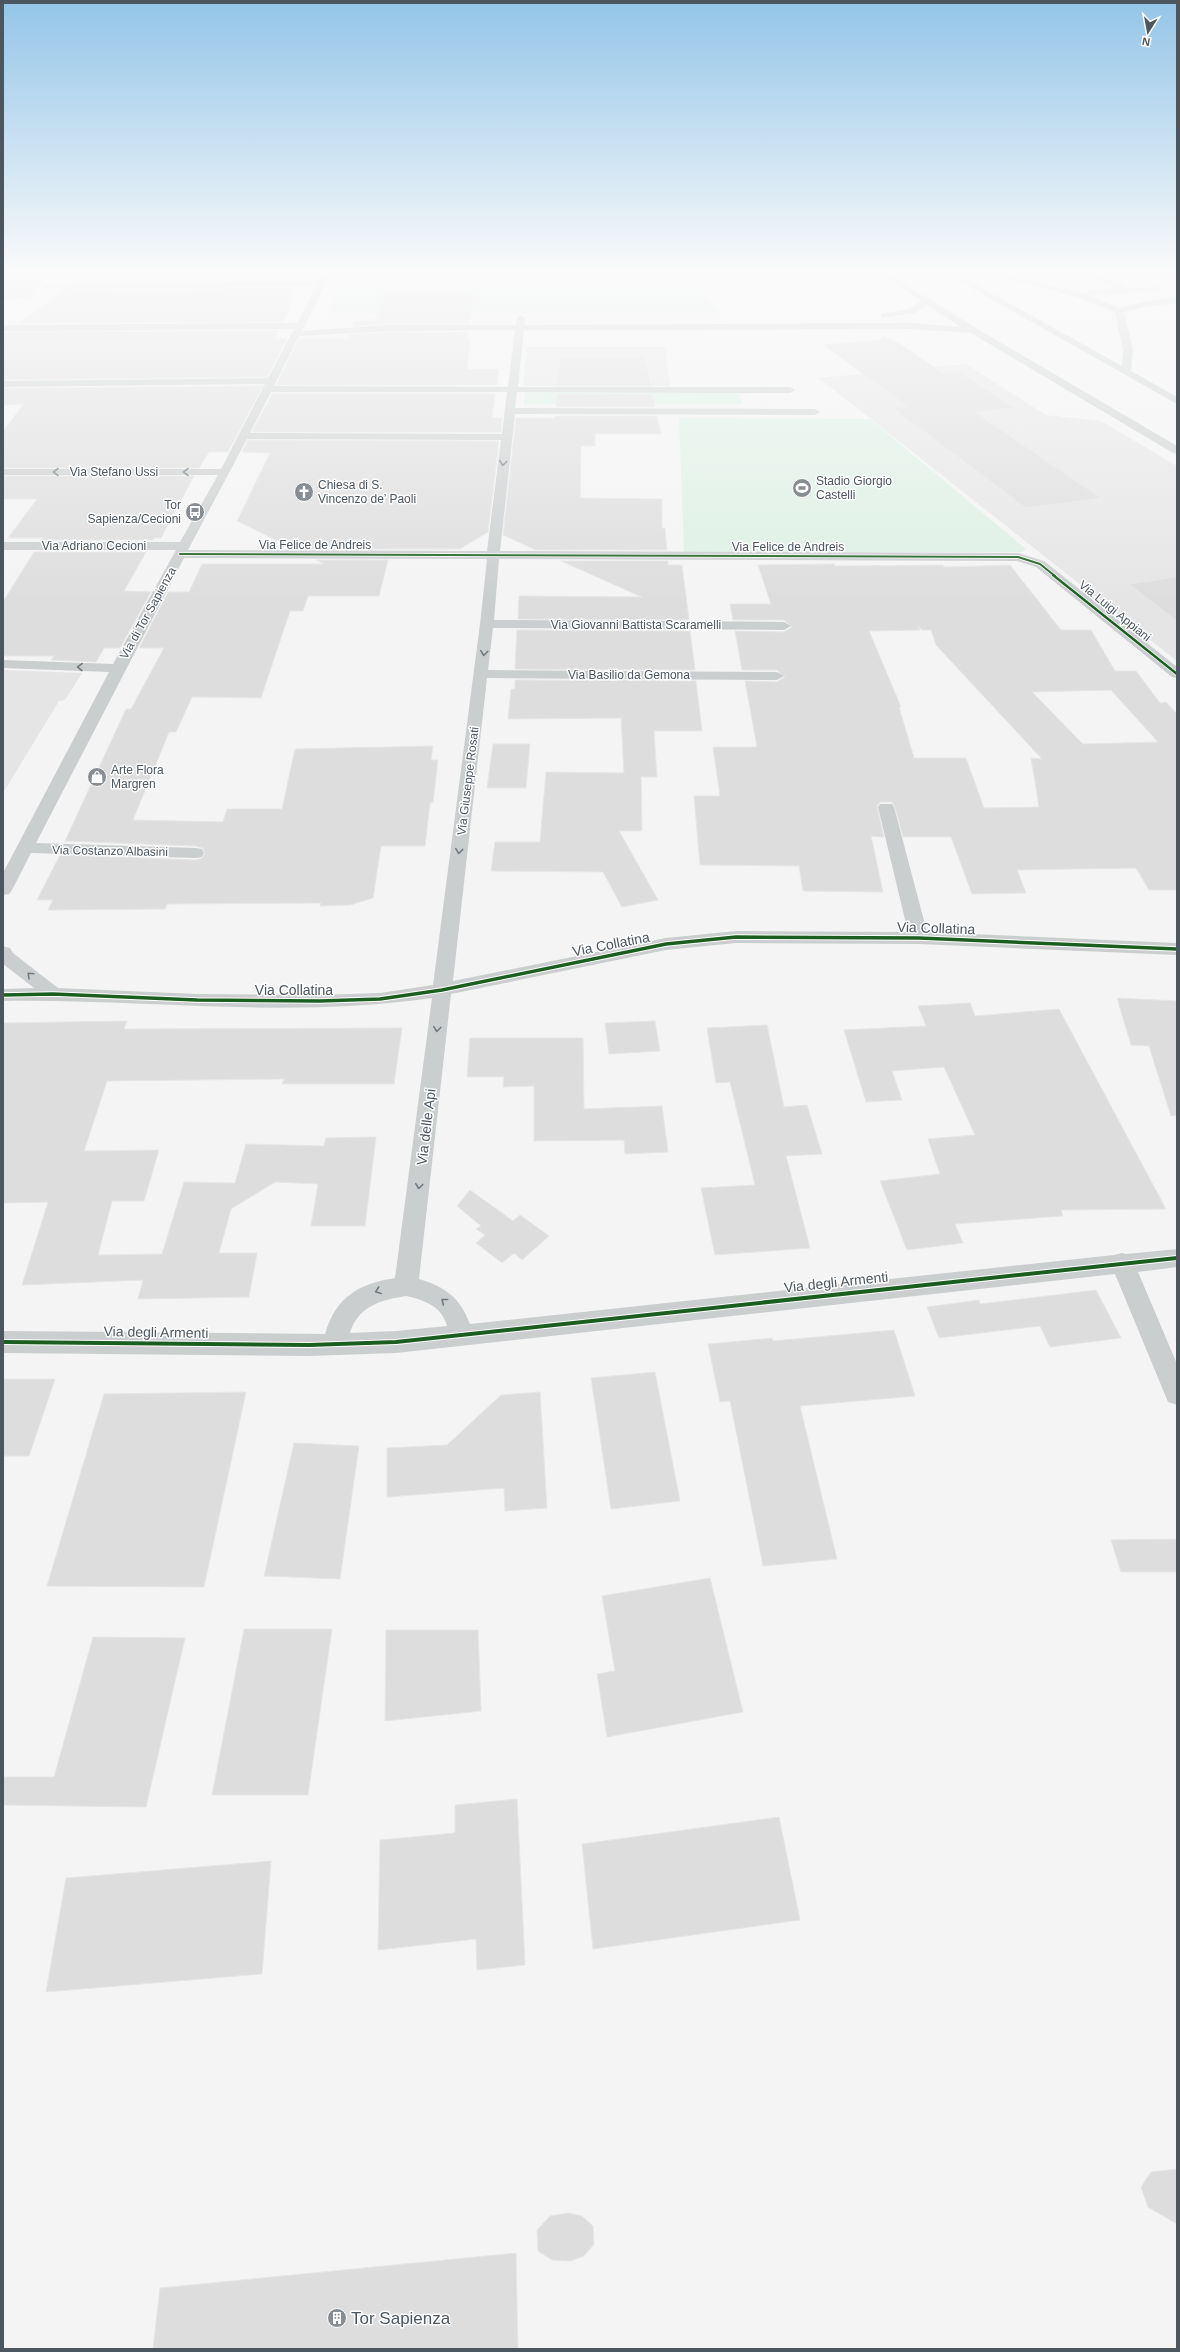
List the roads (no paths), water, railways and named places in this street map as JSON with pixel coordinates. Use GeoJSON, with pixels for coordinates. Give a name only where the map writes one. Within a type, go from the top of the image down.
{"type":"FeatureCollection","features":[{"type":"Feature","properties":{"kind":"street"},"geometry":{"type":"LineString","coordinates":[[244,436],[506,437],[513,383]]}},
{"type":"Feature","properties":{"kind":"street"},"geometry":{"type":"LineString","coordinates":[[1062,383],[1177,451]]}},
{"type":"Feature","properties":{"kind":"street"},"geometry":{"type":"LineString","coordinates":[[1144,383],[1177,401]]}},
{"type":"Feature","properties":{"kind":"street"},"geometry":{"type":"LineString","coordinates":[[3,384],[270,385],[512,390],[790,390]]}},
{"type":"Feature","properties":{"kind":"street","name":"Via di Tor Sapienza"},"geometry":{"type":"LineString","coordinates":[[3,890],[119,668],[225,472],[270,385]]}},
{"type":"Feature","properties":{"kind":"street"},"geometry":{"type":"LineString","coordinates":[[740,412],[753,403],[752,396],[742,390]]}},
{"type":"Feature","properties":{"kind":"street"},"geometry":{"type":"LineString","coordinates":[[510,411],[814,412]]}},
{"type":"Feature","properties":{"kind":"street","name":"Via Giuseppe Rosati"},"geometry":{"type":"LineString","coordinates":[[442,990],[488,624],[491,572],[506,437]]}},
{"type":"Feature","properties":{"kind":"street","name":"Via Stefano Ussi"},"geometry":{"type":"LineString","coordinates":[[3,472],[225,472]]}},
{"type":"Feature","properties":{"kind":"street","name":"Via Adriano Cecioni"},"geometry":{"type":"LineString","coordinates":[[3,546],[182,550]]}},
{"type":"Feature","properties":{"kind":"street","name":"Via Felice de Andreis"},"geometry":{"type":"LineString","coordinates":[[182,550],[449,556],[1004,557],[1028,559],[1040,564]]}},
{"type":"Feature","properties":{"kind":"street","name":"Via Luigi Appiani"},"geometry":{"type":"LineString","coordinates":[[1040,564],[1177,674]]}},
{"type":"Feature","properties":{"kind":"street","name":"Via Giovanni Battista Scaramelli"},"geometry":{"type":"LineString","coordinates":[[488,624],[784,626]]}},
{"type":"Feature","properties":{"kind":"street"},"geometry":{"type":"LineString","coordinates":[[3,664],[119,668]]}},
{"type":"Feature","properties":{"kind":"street","name":"Via Basilio da Gemona"},"geometry":{"type":"LineString","coordinates":[[481,674],[777,676]]}},
{"type":"Feature","properties":{"kind":"street"},"geometry":{"type":"LineString","coordinates":[[886,807],[919,938]]}},
{"type":"Feature","properties":{"kind":"street","name":"Via Costanzo Albasini"},"geometry":{"type":"LineString","coordinates":[[24,848],[196,853]]}},
{"type":"Feature","properties":{"kind":"street","name":"Via Collatina"},"geometry":{"type":"LineString","coordinates":[[3,995],[52,994],[197,1000],[320,1001],[380,998],[442,990],[641,948],[690,941],[774,936],[919,938],[1177,949]]}},
{"type":"Feature","properties":{"kind":"street"},"geometry":{"type":"LineString","coordinates":[[4,959],[22,967],[52,994]]}},
{"type":"Feature","properties":{"kind":"street","name":"Via delle Api"},"geometry":{"type":"LineString","coordinates":[[406,1286],[442,990]]}},
{"type":"Feature","properties":{"kind":"street","name":"Via degli Armenti"},"geometry":{"type":"LineString","coordinates":[[3,1342],[309,1345],[396,1342],[1122,1262],[1177,1258]]}},
{"type":"Feature","properties":{"kind":"street"},"geometry":{"type":"LineString","coordinates":[[1122,1262],[1177,1394]]}},
{"type":"Feature","properties":{"kind":"street"},"geometry":{"type":"LineString","coordinates":[[334,1344],[345,1313],[353,1304],[364,1297],[383,1289],[406,1286],[418,1288],[442,1298],[457,1316],[461,1334]]}},
{"type":"Feature","properties":{"kind":"place","name":"Stadio Giorgio Castelli"},"geometry":{"type":"Point","coordinates":[802,488]}},
{"type":"Feature","properties":{"kind":"place","name":"Chiesa di S. Vincenzo de’ Paoli"},"geometry":{"type":"Point","coordinates":[304,492]}},
{"type":"Feature","properties":{"kind":"place","name":"Tor Sapienza/Cecioni"},"geometry":{"type":"Point","coordinates":[195,512]}},
{"type":"Feature","properties":{"kind":"place","name":"Arte Flora Margren"},"geometry":{"type":"Point","coordinates":[97,777]}},
{"type":"Feature","properties":{"kind":"place","name":"Tor Sapienza"},"geometry":{"type":"Point","coordinates":[337,2318]}}]}
